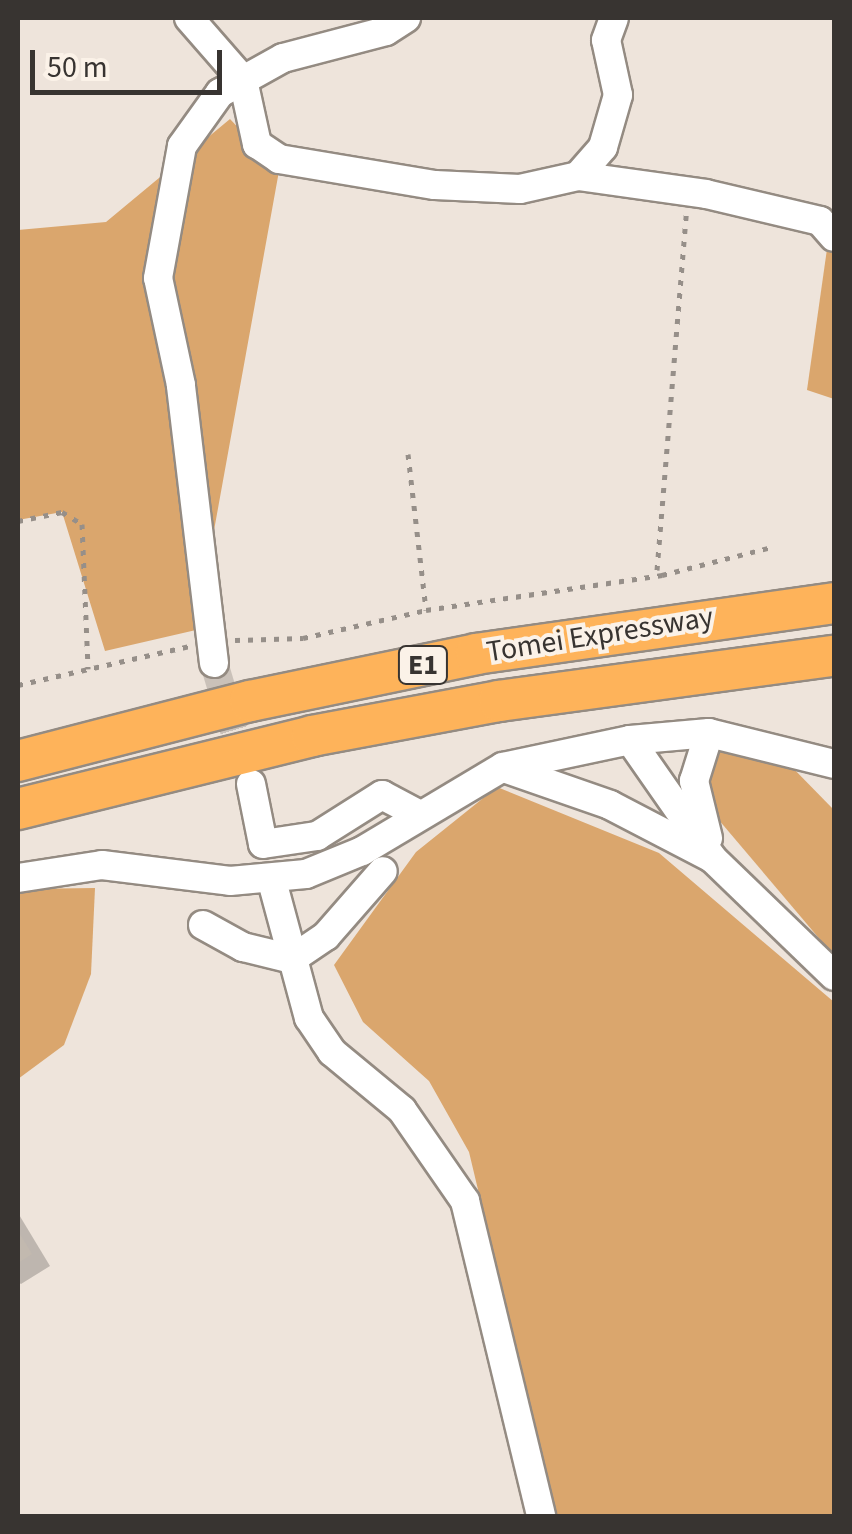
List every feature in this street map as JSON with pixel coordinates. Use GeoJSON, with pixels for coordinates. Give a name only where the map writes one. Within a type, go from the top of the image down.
{"type":"FeatureCollection","features":[{"type":"Feature","properties":{"kind":"highway","name":"Tomei Expressway"},"geometry":{"type":"LineString","coordinates":[[18,761],[250,701],[476,654],[834,603]]}},
{"type":"Feature","properties":{"kind":"highway","name":"Tomei Expressway"},"geometry":{"type":"LineString","coordinates":[[18,809],[81,790],[499,701],[834,656]]}},
{"type":"Feature","properties":{"kind":"highway"},"geometry":{"type":"LineString","coordinates":[[18,817],[81,790]]}},
{"type":"Feature","properties":{"kind":"street"},"geometry":{"type":"LineString","coordinates":[[188,18],[244,80],[257,144],[278,159],[436,185],[520,189],[578,176],[688,192],[820,221],[834,237]]}},
{"type":"Feature","properties":{"kind":"street"},"geometry":{"type":"LineString","coordinates":[[212,652],[181,385],[158,278],[182,146],[220,93],[283,58],[386,30],[406,18]]}},
{"type":"Feature","properties":{"kind":"street"},"geometry":{"type":"LineString","coordinates":[[578,176],[603,147],[618,95],[606,40],[614,18]]}},
{"type":"Feature","properties":{"kind":"street"},"geometry":{"type":"LineString","coordinates":[[709,733],[694,781],[713,859]]}},
{"type":"Feature","properties":{"kind":"street"},"geometry":{"type":"LineString","coordinates":[[18,878],[102,865],[272,881],[347,859],[418,814],[503,768],[630,740],[709,733],[834,764]]}},
{"type":"Feature","properties":{"kind":"street"},"geometry":{"type":"LineString","coordinates":[[630,740],[713,859],[834,976]]}},
{"type":"Feature","properties":{"kind":"street"},"geometry":{"type":"LineString","coordinates":[[503,768],[610,805],[713,859]]}},
{"type":"Feature","properties":{"kind":"street"},"geometry":{"type":"LineString","coordinates":[[250,784],[263,844],[317,836],[382,795],[418,814]]}},
{"type":"Feature","properties":{"kind":"street"},"geometry":{"type":"LineString","coordinates":[[203,925],[243,947],[292,959],[326,936],[382,872]]}},
{"type":"Feature","properties":{"kind":"street"},"geometry":{"type":"LineString","coordinates":[[272,881],[309,1018],[332,1052],[402,1110],[465,1201],[541,1516]]}},
{"type":"Feature","properties":{"kind":"path"},"geometry":{"type":"LineString","coordinates":[[657,570],[688,192]]}},
{"type":"Feature","properties":{"kind":"path"},"geometry":{"type":"LineString","coordinates":[[408,454],[426,610]]}},
{"type":"Feature","properties":{"kind":"path"},"geometry":{"type":"LineString","coordinates":[[18,521],[62,512],[82,524],[88,668]]}},
{"type":"Feature","properties":{"kind":"path"},"geometry":{"type":"LineString","coordinates":[[18,685],[88,668],[303,638],[426,610],[662,575],[772,546]]}},
{"type":"Feature","properties":{"kind":"shaded area"},"geometry":{"type":"Polygon","coordinates":[[[230,119],[279,171],[196,630],[105,651],[62,512],[18,520],[18,230],[106,222],[230,119]]]}},
{"type":"Feature","properties":{"kind":"shaded area"},"geometry":{"type":"Polygon","coordinates":[[[827,249],[834,254],[834,399],[807,390],[827,249]]]}},
{"type":"Feature","properties":{"kind":"shaded area"},"geometry":{"type":"Polygon","coordinates":[[[720,748],[789,764],[834,810],[834,956],[718,819],[705,780],[720,748]]]}},
{"type":"Feature","properties":{"kind":"shaded area"},"geometry":{"type":"Polygon","coordinates":[[[497,787],[659,853],[834,1002],[834,1516],[556,1516],[469,1152],[429,1081],[363,1022],[334,965],[416,852],[497,787]]]}},
{"type":"Feature","properties":{"kind":"shaded area"},"geometry":{"type":"Polygon","coordinates":[[[95,888],[91,974],[64,1045],[18,1079],[18,889],[95,888]]]}},
{"type":"Feature","properties":{"kind":"building"},"geometry":{"type":"Polygon","coordinates":[[[18,1231],[32,1254],[18,1263],[18,1231]]]}},
{"type":"Feature","properties":{"kind":"tunnel"},"geometry":{"type":"LineString","coordinates":[[214,663],[245,767]]}}]}
